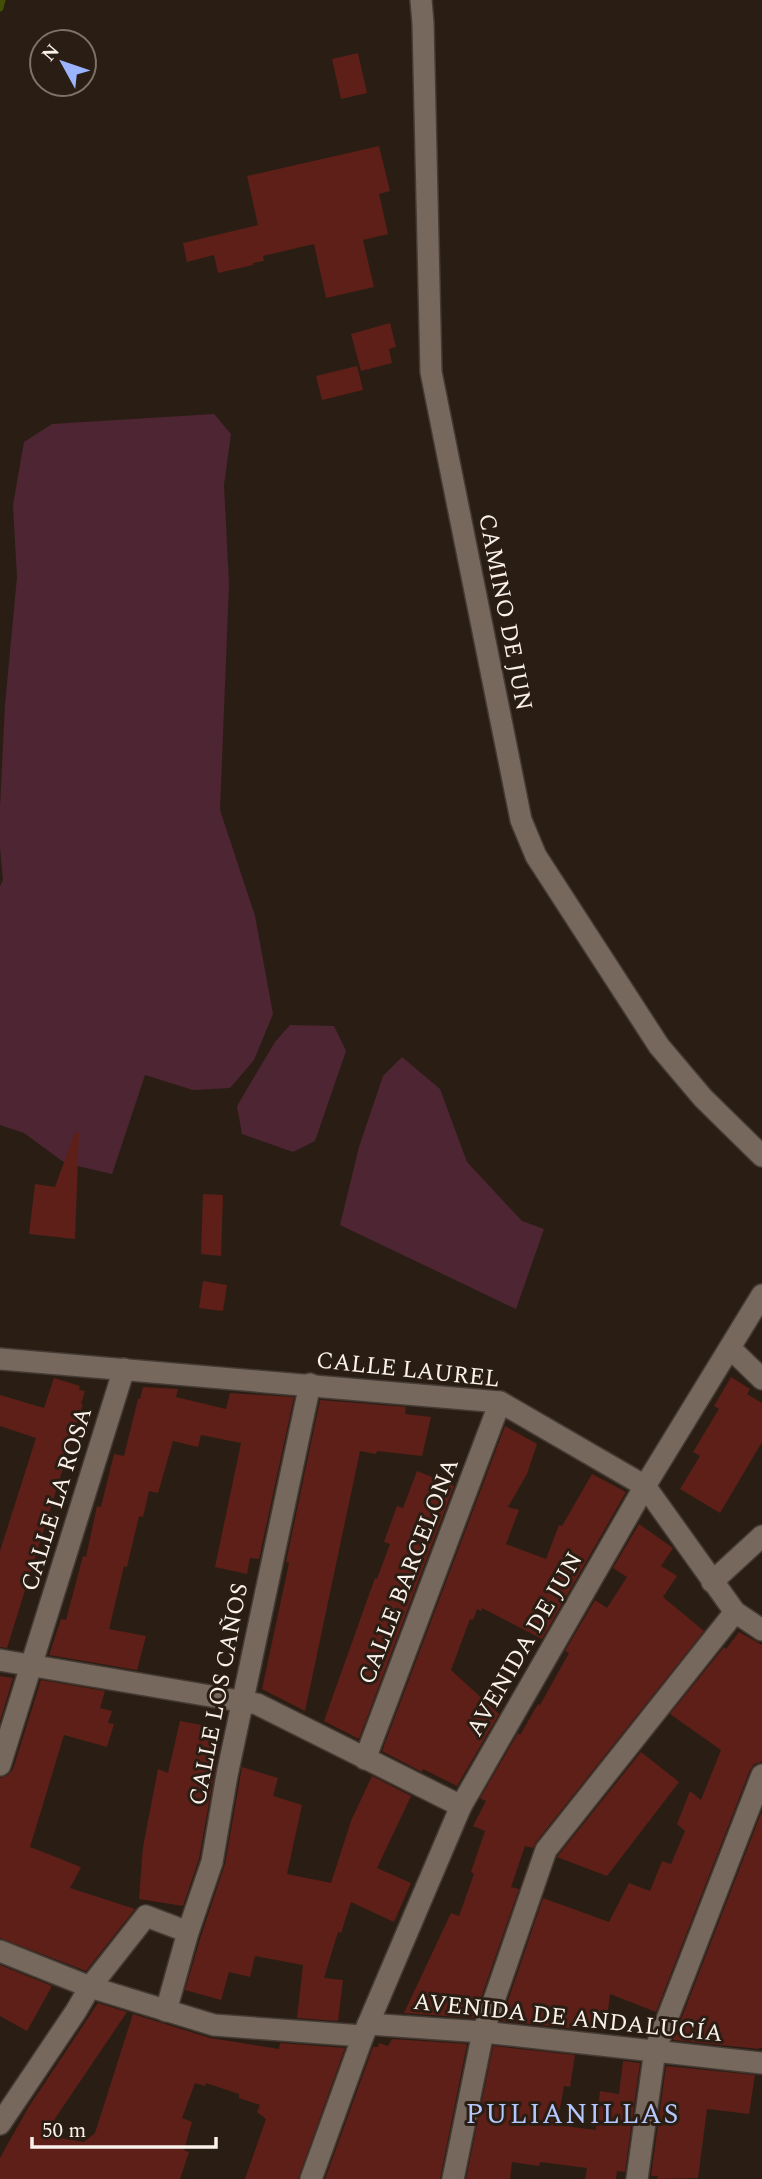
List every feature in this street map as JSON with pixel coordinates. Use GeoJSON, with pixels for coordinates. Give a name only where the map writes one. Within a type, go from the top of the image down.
{"type":"FeatureCollection","features":[{"type":"Feature","properties":{"kind":"street","name":"CAMINO DE JUN"},"geometry":{"type":"LineString","coordinates":[[421,0],[424,23],[431,372],[521,820],[536,856],[659,1046],[703,1098],[762,1156]]}},
{"type":"Feature","properties":{"kind":"street","name":"AVENIDA DE JUN"},"geometry":{"type":"LineString","coordinates":[[311,2179],[365,2030],[461,1806],[645,1486],[762,1295]]}},
{"type":"Feature","properties":{"kind":"street"},"geometry":{"type":"LineString","coordinates":[[730,1348],[762,1379]]}},
{"type":"Feature","properties":{"kind":"street","name":"CALLE LAUREL"},"geometry":{"type":"LineString","coordinates":[[0,1359],[500,1402],[645,1486],[735,1612],[762,1630]]}},
{"type":"Feature","properties":{"kind":"street","name":"CALLE LA ROSA"},"geometry":{"type":"LineString","coordinates":[[0,1765],[124,1369]]}},
{"type":"Feature","properties":{"kind":"street","name":"CALLE LOS CAÑOS"},"geometry":{"type":"LineString","coordinates":[[166,2011],[188,1932],[212,1862],[227,1775],[310,1384]]}},
{"type":"Feature","properties":{"kind":"street","name":"CALLE BARCELONA"},"geometry":{"type":"LineString","coordinates":[[365,1759],[500,1402]]}},
{"type":"Feature","properties":{"kind":"street"},"geometry":{"type":"LineString","coordinates":[[712,1582],[762,1536]]}},
{"type":"Feature","properties":{"kind":"street"},"geometry":{"type":"LineString","coordinates":[[453,2179],[483,2032],[546,1850],[735,1612]]}},
{"type":"Feature","properties":{"kind":"street"},"geometry":{"type":"LineString","coordinates":[[0,1660],[257,1704],[461,1806]]}},
{"type":"Feature","properties":{"kind":"street"},"geometry":{"type":"LineString","coordinates":[[637,2179],[655,2050],[762,1775]]}},
{"type":"Feature","properties":{"kind":"street"},"geometry":{"type":"LineString","coordinates":[[0,2124],[90,1987],[146,1916],[188,1932]]}},
{"type":"Feature","properties":{"kind":"street","name":"AVENIDA DE ANDALUCÍA"},"geometry":{"type":"LineString","coordinates":[[0,1951],[90,1987],[214,2025],[483,2032],[762,2063]]}},
{"type":"Feature","properties":{"kind":"shaded area"},"geometry":{"type":"Polygon","coordinates":[[[214,414],[231,434],[224,485],[229,584],[220,810],[255,916],[273,1014],[254,1060],[230,1088],[193,1090],[145,1075],[112,1174],[65,1163],[24,1133],[0,1125],[0,886],[3,880],[0,807],[5,705],[17,577],[13,505],[24,442],[52,424],[214,414]]]}},
{"type":"Feature","properties":{"kind":"shaded area"},"geometry":{"type":"Polygon","coordinates":[[[290,1025],[334,1026],[346,1051],[315,1141],[293,1152],[242,1134],[237,1106],[275,1042],[290,1025]]]}},
{"type":"Feature","properties":{"kind":"shaded area"},"geometry":{"type":"Polygon","coordinates":[[[402,1057],[440,1089],[467,1162],[522,1221],[544,1229],[516,1309],[340,1225],[359,1147],[383,1076],[402,1057]]]}},
{"type":"Feature","properties":{"kind":"building"},"geometry":{"type":"Polygon","coordinates":[[[358,53],[367,93],[341,99],[332,59],[358,53]]]}},
{"type":"Feature","properties":{"kind":"building"},"geometry":{"type":"Polygon","coordinates":[[[379,146],[390,191],[379,194],[388,234],[363,240],[374,287],[326,298],[314,244],[263,256],[264,261],[218,273],[214,255],[187,262],[183,243],[258,225],[247,176],[379,146]]]}},
{"type":"Feature","properties":{"kind":"building"},"geometry":{"type":"Polygon","coordinates":[[[390,323],[396,347],[389,349],[392,363],[361,371],[351,334],[390,323]]]}},
{"type":"Feature","properties":{"kind":"building"},"geometry":{"type":"Polygon","coordinates":[[[357,366],[363,390],[322,400],[316,376],[357,366]]]}},
{"type":"Feature","properties":{"kind":"building"},"geometry":{"type":"Polygon","coordinates":[[[75,1132],[79,1133],[75,1239],[29,1234],[35,1184],[55,1187],[75,1132]]]}},
{"type":"Feature","properties":{"kind":"building"},"geometry":{"type":"Polygon","coordinates":[[[203,1194],[223,1195],[221,1256],[201,1254],[203,1194]]]}},
{"type":"Feature","properties":{"kind":"building"},"geometry":{"type":"Polygon","coordinates":[[[203,1281],[227,1285],[223,1311],[199,1308],[203,1281]]]}},
{"type":"Feature","properties":{"kind":"building"},"geometry":{"type":"Polygon","coordinates":[[[731,1377],[750,1389],[747,1394],[762,1403],[762,1442],[720,1513],[680,1489],[700,1456],[693,1452],[719,1409],[714,1406],[731,1377]]]}},
{"type":"Feature","properties":{"kind":"building"},"geometry":{"type":"Polygon","coordinates":[[[54,1378],[80,1386],[79,1390],[85,1391],[83,1404],[7,1648],[0,1647],[0,1551],[36,1438],[0,1426],[0,1395],[44,1408],[54,1378]]]}},
{"type":"Feature","properties":{"kind":"building"},"geometry":{"type":"Polygon","coordinates":[[[143,1387],[178,1389],[176,1397],[226,1409],[230,1393],[294,1397],[259,1559],[250,1558],[247,1574],[215,1567],[241,1443],[201,1435],[198,1447],[173,1441],[158,1493],[149,1491],[143,1517],[139,1516],[109,1629],[146,1636],[137,1670],[49,1655],[61,1619],[66,1620],[83,1556],[86,1557],[97,1506],[101,1507],[114,1454],[124,1456],[143,1387]]]}},
{"type":"Feature","properties":{"kind":"building"},"geometry":{"type":"Polygon","coordinates":[[[320,1400],[406,1407],[405,1414],[431,1417],[422,1456],[360,1451],[305,1711],[262,1689],[320,1400]]]}},
{"type":"Feature","properties":{"kind":"building"},"geometry":{"type":"Polygon","coordinates":[[[505,1426],[537,1444],[527,1474],[508,1507],[519,1510],[506,1544],[546,1559],[559,1525],[562,1526],[592,1474],[626,1492],[542,1639],[482,1608],[481,1611],[477,1609],[473,1620],[470,1619],[451,1670],[499,1714],[457,1786],[423,1769],[422,1772],[382,1751],[505,1426]]]}},
{"type":"Feature","properties":{"kind":"building"},"geometry":{"type":"Polygon","coordinates":[[[417,1471],[454,1486],[359,1739],[324,1721],[375,1578],[377,1579],[390,1544],[384,1542],[397,1506],[403,1508],[417,1471]]]}},
{"type":"Feature","properties":{"kind":"building"},"geometry":{"type":"Polygon","coordinates":[[[639,1524],[673,1548],[661,1566],[677,1576],[663,1597],[704,1631],[533,1848],[525,1846],[511,1887],[519,1889],[474,2018],[404,2013],[451,1913],[459,1916],[474,1874],[471,1872],[485,1831],[473,1826],[486,1801],[480,1798],[518,1733],[520,1735],[538,1704],[540,1705],[569,1653],[565,1651],[595,1600],[607,1608],[627,1577],[613,1568],[639,1524]]]}},
{"type":"Feature","properties":{"kind":"building"},"geometry":{"type":"Polygon","coordinates":[[[739,1632],[762,1645],[762,1762],[754,1764],[750,1770],[656,2012],[610,1994],[606,2028],[580,2024],[579,2029],[501,2021],[543,1898],[609,1922],[629,1883],[650,1891],[662,1861],[671,1864],[685,1831],[677,1824],[690,1791],[701,1800],[721,1750],[670,1714],[739,1632]]]}},
{"type":"Feature","properties":{"kind":"building"},"geometry":{"type":"Polygon","coordinates":[[[0,1676],[13,1678],[0,1721],[0,1676]]]}},
{"type":"Feature","properties":{"kind":"building"},"geometry":{"type":"Polygon","coordinates":[[[41,1680],[105,1691],[100,1708],[112,1711],[108,1723],[114,1724],[107,1747],[64,1735],[30,1847],[81,1867],[70,1888],[135,1909],[86,1971],[0,1938],[0,1778],[13,1769],[41,1680]]]}},
{"type":"Feature","properties":{"kind":"building"},"geometry":{"type":"Polygon","coordinates":[[[180,1721],[222,1729],[199,1859],[183,1906],[139,1899],[143,1847],[158,1769],[168,1773],[180,1721]]]}},
{"type":"Feature","properties":{"kind":"building"},"geometry":{"type":"Polygon","coordinates":[[[641,1752],[679,1782],[607,1876],[557,1857],[641,1752]]]}},
{"type":"Feature","properties":{"kind":"building"},"geometry":{"type":"Polygon","coordinates":[[[242,1767],[278,1778],[273,1796],[302,1805],[287,1874],[331,1883],[351,1821],[372,1776],[411,1796],[377,1868],[411,1883],[394,1922],[351,1902],[341,1933],[338,1932],[324,1978],[343,1980],[338,2021],[297,2018],[303,1965],[255,1956],[250,1977],[229,1972],[221,2000],[185,1990],[225,1864],[242,1767]]]}},
{"type":"Feature","properties":{"kind":"building"},"geometry":{"type":"Polygon","coordinates":[[[762,1811],[762,2048],[673,2040],[762,1811]]]}},
{"type":"Feature","properties":{"kind":"building"},"geometry":{"type":"Polygon","coordinates":[[[0,1965],[52,1986],[27,2031],[0,2016],[0,1965]]]}},
{"type":"Feature","properties":{"kind":"building"},"geometry":{"type":"Polygon","coordinates":[[[98,2003],[127,2012],[44,2135],[84,2142],[95,2133],[133,2014],[210,2038],[279,2049],[280,2043],[345,2048],[298,2179],[245,2179],[266,2119],[257,2112],[260,2105],[239,2098],[239,2094],[206,2083],[205,2086],[195,2083],[182,2118],[192,2122],[184,2150],[189,2152],[180,2179],[0,2179],[0,2158],[28,2108],[98,2003]]]}},
{"type":"Feature","properties":{"kind":"building"},"geometry":{"type":"Polygon","coordinates":[[[392,2039],[467,2044],[440,2179],[325,2179],[373,2047],[378,2047],[379,2043],[388,2046],[392,2039]]]}},
{"type":"Feature","properties":{"kind":"building"},"geometry":{"type":"Polygon","coordinates":[[[493,2046],[575,2055],[570,2087],[564,2086],[557,2125],[596,2130],[600,2091],[619,2094],[623,2061],[640,2063],[625,2172],[617,2171],[616,2179],[585,2179],[587,2168],[540,2162],[539,2166],[512,2162],[510,2179],[466,2179],[493,2046]]]}},
{"type":"Feature","properties":{"kind":"building"},"geometry":{"type":"Polygon","coordinates":[[[666,2066],[755,2075],[749,2114],[707,2109],[698,2178],[657,2179],[658,2176],[651,2176],[666,2066]]]}},
{"type":"Feature","properties":{"kind":"waterway"},"geometry":{"type":"LineString","coordinates":[[0,8],[2,0]]}},
{"type":"Feature","properties":{"kind":"district","name":"PULIANILLAS"},"geometry":{"type":"Point","coordinates":[573,2113]}}]}
